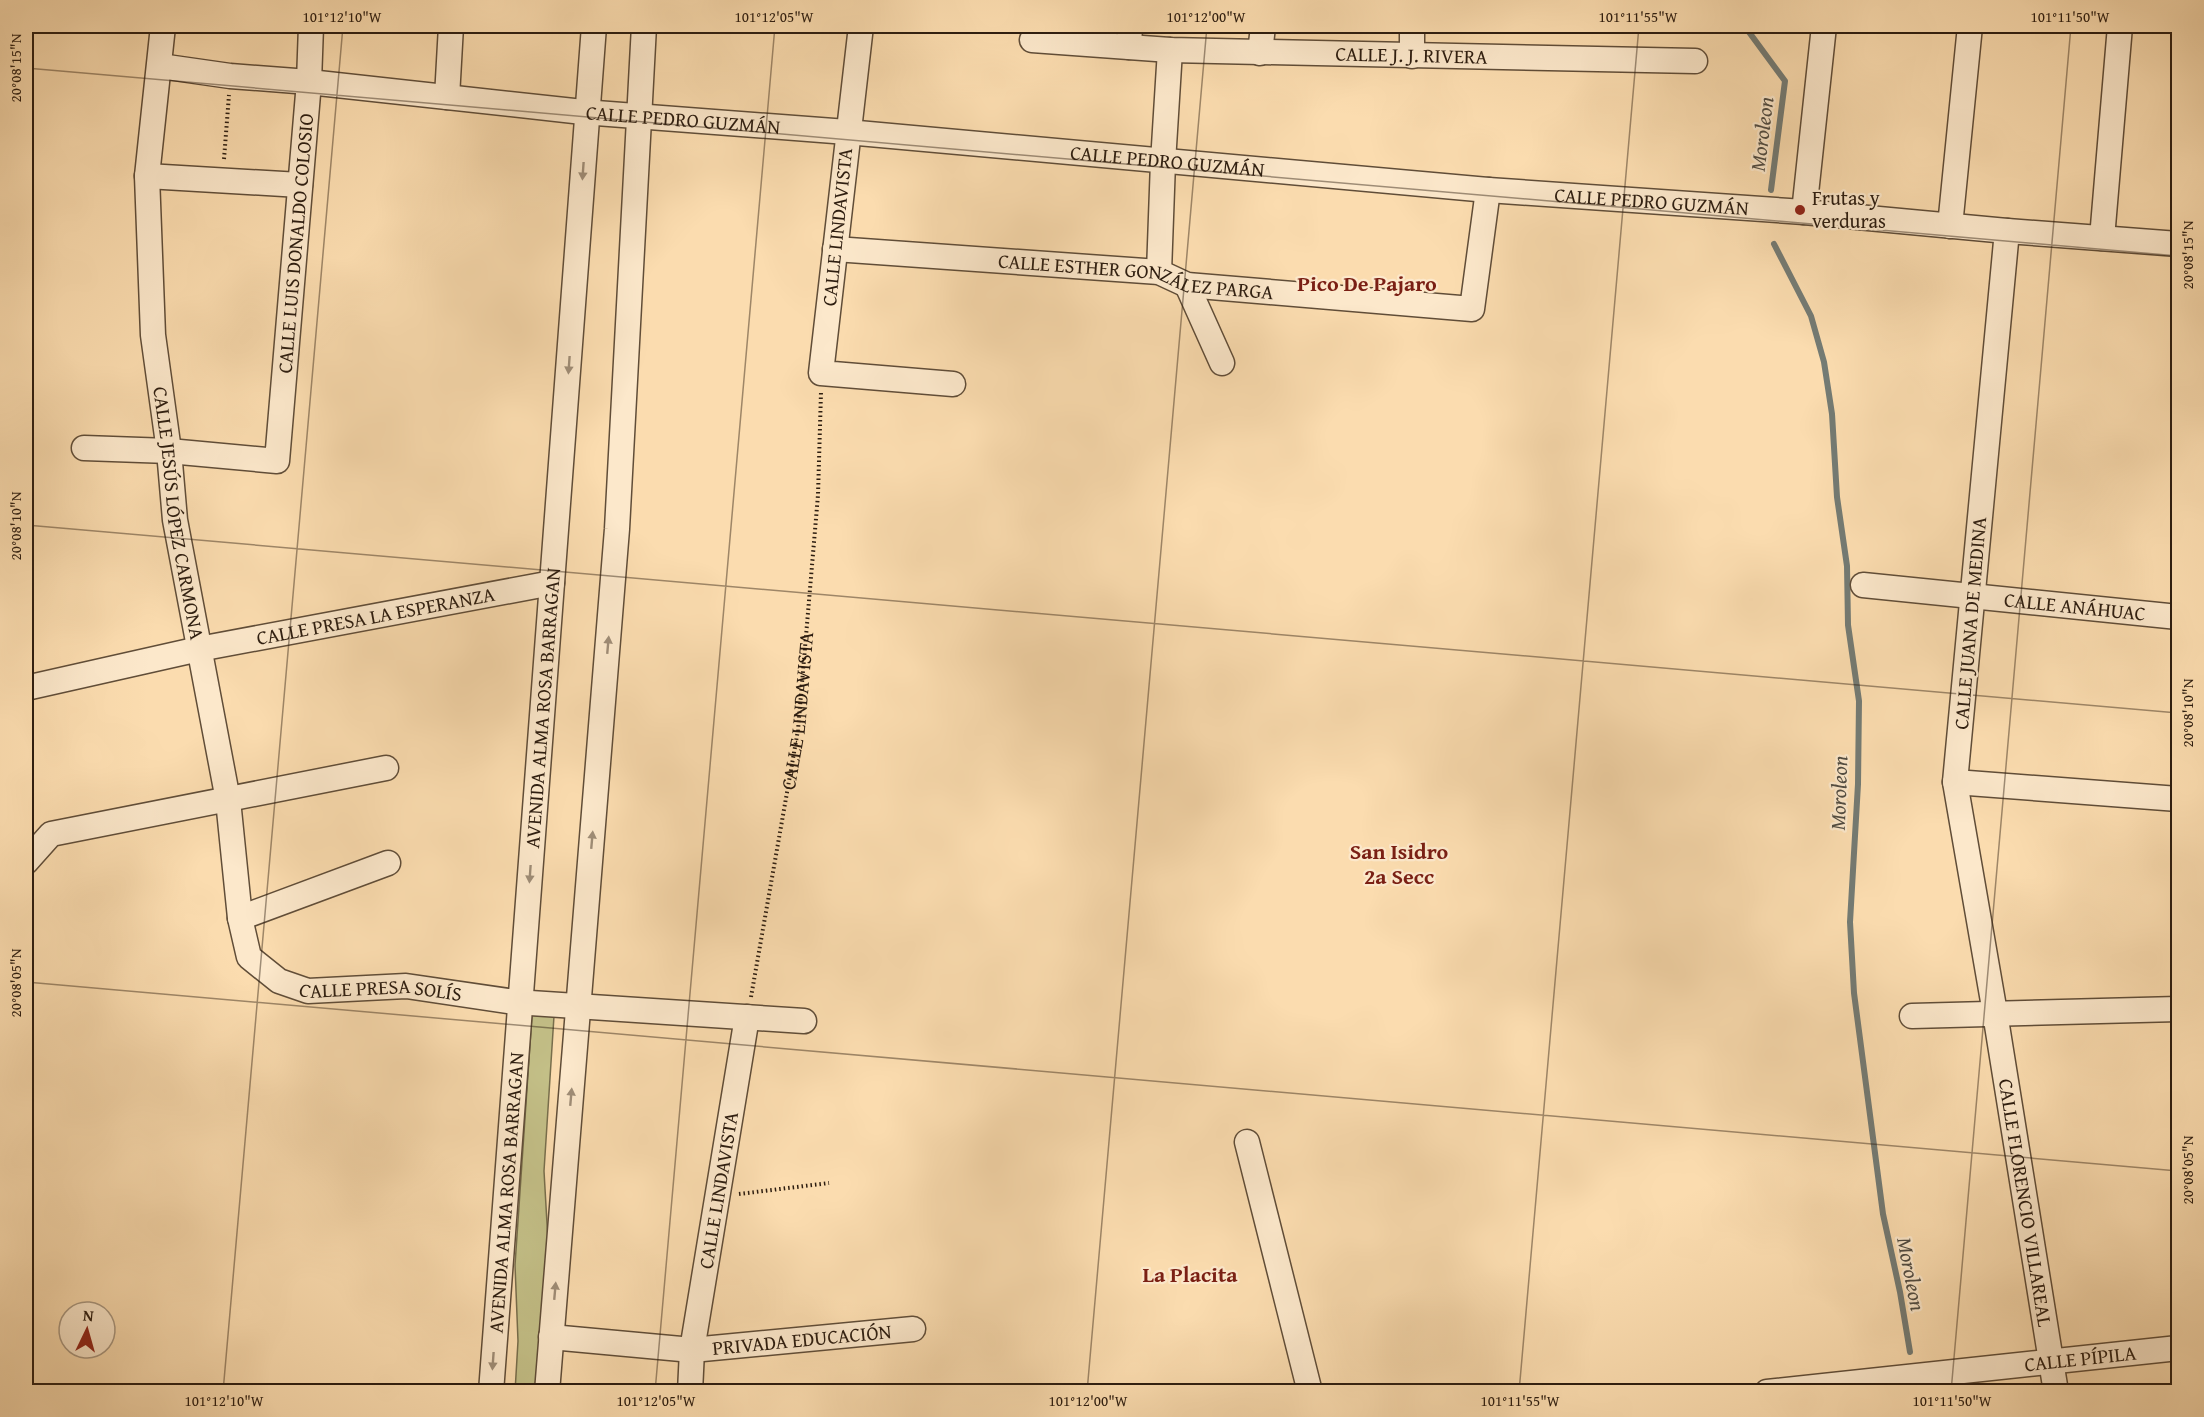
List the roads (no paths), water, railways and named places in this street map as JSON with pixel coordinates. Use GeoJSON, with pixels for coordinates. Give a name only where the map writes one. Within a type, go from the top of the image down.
{"type":"FeatureCollection","features":[{"type":"Feature","properties":{"kind":"street","name":"CALLE JESÚS LÓPEZ CARMONA"},"geometry":{"type":"LineString","coordinates":[[163,26],[147,176],[153,335],[169,451],[175,520],[228,800],[240,918],[249,957]]}},
{"type":"Feature","properties":{"kind":"street","name":"CALLE LUIS DONALDO COLOSIO"},"geometry":{"type":"LineString","coordinates":[[169,451],[277,460],[309,82],[311,26]]}},
{"type":"Feature","properties":{"kind":"street"},"geometry":{"type":"LineString","coordinates":[[447,97],[452,26]]}},
{"type":"Feature","properties":{"kind":"street","name":"AVENIDA ALMA ROSA BARRAGAN"},"geometry":{"type":"LineString","coordinates":[[491,1392],[594,26]]}},
{"type":"Feature","properties":{"kind":"street"},"geometry":{"type":"LineString","coordinates":[[547,1392],[617,529],[644,26]]}},
{"type":"Feature","properties":{"kind":"street","name":"CALLE LINDAVISTA"},"geometry":{"type":"LineString","coordinates":[[861,26],[821,373],[953,384]]}},
{"type":"Feature","properties":{"kind":"street"},"geometry":{"type":"LineString","coordinates":[[1260,52],[1263,26]]}},
{"type":"Feature","properties":{"kind":"street"},"geometry":{"type":"LineString","coordinates":[[1412,26],[1412,56]]}},
{"type":"Feature","properties":{"kind":"street"},"geometry":{"type":"LineString","coordinates":[[1804,212],[1824,26]]}},
{"type":"Feature","properties":{"kind":"street"},"geometry":{"type":"LineString","coordinates":[[1950,225],[1970,26]]}},
{"type":"Feature","properties":{"kind":"street"},"geometry":{"type":"LineString","coordinates":[[2102,238],[2120,26]]}},
{"type":"Feature","properties":{"kind":"street","name":"CALLE J. J. RIVERA"},"geometry":{"type":"LineString","coordinates":[[1032,40],[1130,36],[1170,50],[1695,61]]}},
{"type":"Feature","properties":{"kind":"street"},"geometry":{"type":"LineString","coordinates":[[1159,272],[1170,50]]}},
{"type":"Feature","properties":{"kind":"street","name":"CALLE PEDRO GUZMÁN"},"geometry":{"type":"LineString","coordinates":[[160,66],[230,76],[309,82],[639,117],[847,132],[1488,190],[1804,212],[2178,244]]}},
{"type":"Feature","properties":{"kind":"street"},"geometry":{"type":"LineString","coordinates":[[147,176],[300,185]]}},
{"type":"Feature","properties":{"kind":"street","name":"CALLE ESTHER GONZÁLEZ PARGA"},"geometry":{"type":"LineString","coordinates":[[835,249],[1159,272],[1187,285],[1472,309],[1488,190]]}},
{"type":"Feature","properties":{"kind":"street","name":"CALLE JUANA DE MEDINA"},"geometry":{"type":"LineString","coordinates":[[1995,1013],[1955,782],[2007,231]]}},
{"type":"Feature","properties":{"kind":"street"},"geometry":{"type":"LineString","coordinates":[[1187,285],[1222,363]]}},
{"type":"Feature","properties":{"kind":"street"},"geometry":{"type":"LineString","coordinates":[[84,448],[169,451]]}},
{"type":"Feature","properties":{"kind":"street","name":"CALLE PRESA LA ESPERANZA"},"geometry":{"type":"LineString","coordinates":[[26,688],[199,649],[552,583]]}},
{"type":"Feature","properties":{"kind":"street","name":"CALLE ANÁHUAC"},"geometry":{"type":"LineString","coordinates":[[1863,585],[2178,616]]}},
{"type":"Feature","properties":{"kind":"street"},"geometry":{"type":"LineString","coordinates":[[26,862],[51,834],[386,768]]}},
{"type":"Feature","properties":{"kind":"street"},"geometry":{"type":"LineString","coordinates":[[1955,782],[2178,799]]}},
{"type":"Feature","properties":{"kind":"street"},"geometry":{"type":"LineString","coordinates":[[240,918],[388,863]]}},
{"type":"Feature","properties":{"kind":"street","name":"CALLE PRESA SOLÍS"},"geometry":{"type":"LineString","coordinates":[[249,957],[279,981],[308,991],[406,987],[578,1007],[804,1021]]}},
{"type":"Feature","properties":{"kind":"street"},"geometry":{"type":"LineString","coordinates":[[1912,1016],[2178,1009]]}},
{"type":"Feature","properties":{"kind":"street","name":"CALLE FLORENCIO VILLAREAL"},"geometry":{"type":"LineString","coordinates":[[1995,1013],[2056,1392]]}},
{"type":"Feature","properties":{"kind":"street","name":"CALLE LINDAVISTA"},"geometry":{"type":"LineString","coordinates":[[690,1392],[692,1350],[747,1017]]}},
{"type":"Feature","properties":{"kind":"street"},"geometry":{"type":"LineString","coordinates":[[1247,1142],[1310,1392]]}},
{"type":"Feature","properties":{"kind":"street","name":"PRIVADA EDUCACIÓN"},"geometry":{"type":"LineString","coordinates":[[551,1337],[692,1350],[913,1329]]}},
{"type":"Feature","properties":{"kind":"street","name":"CALLE PÍPILA"},"geometry":{"type":"LineString","coordinates":[[1767,1392],[1880,1385],[2178,1348]]}},
{"type":"Feature","properties":{"kind":"waterway","name":"Moroleon"},"geometry":{"type":"LineString","coordinates":[[1742,26],[1746,28],[1785,81],[1771,190]]}},
{"type":"Feature","properties":{"kind":"waterway","name":"Moroleon"},"geometry":{"type":"LineString","coordinates":[[1774,244],[1811,316],[1824,362],[1832,414],[1837,497],[1847,566],[1848,625],[1859,701],[1858,784],[1850,922],[1854,993],[1883,1214],[1910,1352]]}},
{"type":"Feature","properties":{"kind":"place","name":"Frutas y verduras"},"geometry":{"type":"Point","coordinates":[1800,210]}},
{"type":"Feature","properties":{"kind":"district","name":"Pico De Pajaro"},"geometry":{"type":"Point","coordinates":[1367,283]}},
{"type":"Feature","properties":{"kind":"district","name":"San Isidro 2a Secc"},"geometry":{"type":"Point","coordinates":[1399,864]}},
{"type":"Feature","properties":{"kind":"district","name":"La Placita"},"geometry":{"type":"Point","coordinates":[1190,1274]}}]}
